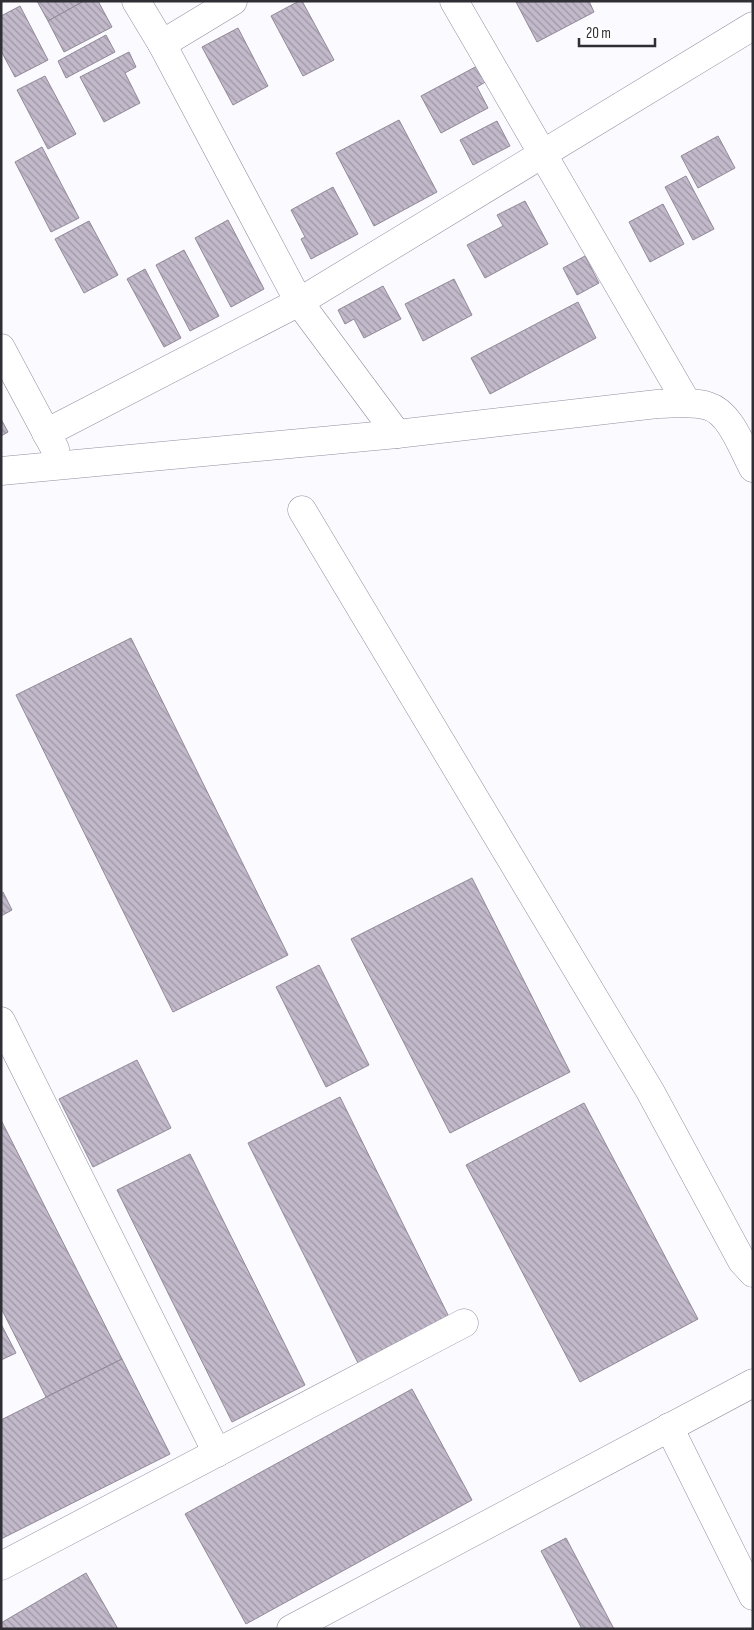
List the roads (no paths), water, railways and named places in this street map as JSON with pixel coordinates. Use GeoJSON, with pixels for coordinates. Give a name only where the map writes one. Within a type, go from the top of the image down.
{"type":"FeatureCollection","features":[{"type":"Feature","properties":{"kind":"street"},"geometry":{"type":"LineString","coordinates":[[136,1],[162,44],[299,302],[398,434]]}},
{"type":"Feature","properties":{"kind":"street"},"geometry":{"type":"LineString","coordinates":[[162,44],[233,1]]}},
{"type":"Feature","properties":{"kind":"street"},"geometry":{"type":"LineString","coordinates":[[454,1],[687,404]]}},
{"type":"Feature","properties":{"kind":"street"},"geometry":{"type":"LineString","coordinates":[[46,434],[299,302],[753,26]]}},
{"type":"Feature","properties":{"kind":"street"},"geometry":{"type":"LineString","coordinates":[[1,348],[62,463]]}},
{"type":"Feature","properties":{"kind":"street"},"geometry":{"type":"LineString","coordinates":[[1,471],[62,463],[398,434],[657,404],[709,406],[728,420],[753,468]]}},
{"type":"Feature","properties":{"kind":"street"},"geometry":{"type":"LineString","coordinates":[[302,510],[650,1091],[742,1261],[753,1273]]}},
{"type":"Feature","properties":{"kind":"street"},"geometry":{"type":"LineString","coordinates":[[1,1021],[216,1453]]}},
{"type":"Feature","properties":{"kind":"street"},"geometry":{"type":"LineString","coordinates":[[1,1566],[464,1322]]}},
{"type":"Feature","properties":{"kind":"street"},"geometry":{"type":"LineString","coordinates":[[291,1629],[753,1383]]}},
{"type":"Feature","properties":{"kind":"street"},"geometry":{"type":"LineString","coordinates":[[669,1427],[753,1596]]}}]}
